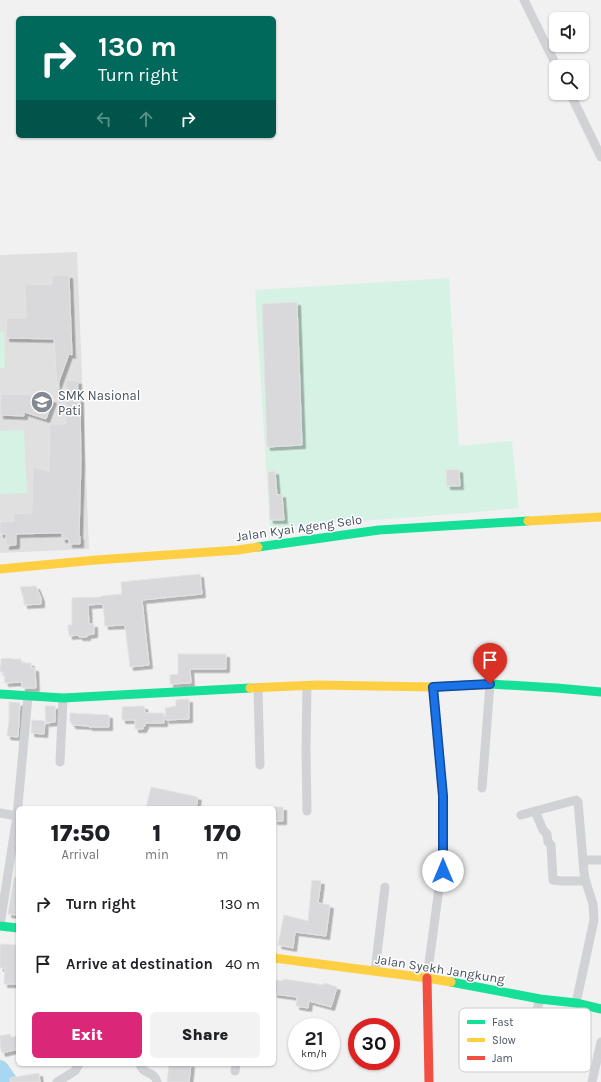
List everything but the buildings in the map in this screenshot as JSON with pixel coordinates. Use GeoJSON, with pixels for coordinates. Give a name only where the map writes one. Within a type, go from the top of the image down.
{"type":"FeatureCollection","features":[{"type":"Feature","properties":{"kind":"main road","name":"Jalan Kyai Ageng Selo"},"geometry":{"type":"LineString","coordinates":[[0,569],[96,560],[238,550],[379,530],[601,517]]}},
{"type":"Feature","properties":{"kind":"main road"},"geometry":{"type":"LineString","coordinates":[[0,694],[64,698],[317,685],[433,687],[490,684],[601,692]]}},
{"type":"Feature","properties":{"kind":"main road"},"geometry":{"type":"LineString","coordinates":[[0,925],[16,928]]}},
{"type":"Feature","properties":{"kind":"main road","name":"Jalan Syekh Jangkung"},"geometry":{"type":"LineString","coordinates":[[276,958],[427,978],[540,999],[576,1003],[601,1009]]}},
{"type":"Feature","properties":{"kind":"main road"},"geometry":{"type":"LineString","coordinates":[[427,978],[429,1082]]}},
{"type":"Feature","properties":{"kind":"street"},"geometry":{"type":"LineString","coordinates":[[524,0],[554,60]]}},
{"type":"Feature","properties":{"kind":"street"},"geometry":{"type":"LineString","coordinates":[[573,100],[601,156]]}},
{"type":"Feature","properties":{"kind":"street"},"geometry":{"type":"LineString","coordinates":[[482,788],[490,684]]}},
{"type":"Feature","properties":{"kind":"street"},"geometry":{"type":"LineString","coordinates":[[307,811],[306,749],[308,686]]}},
{"type":"Feature","properties":{"kind":"street"},"geometry":{"type":"LineString","coordinates":[[427,978],[439,888],[443,871],[443,801],[433,687]]}},
{"type":"Feature","properties":{"kind":"street"},"geometry":{"type":"LineString","coordinates":[[258,689],[260,766]]}},
{"type":"Feature","properties":{"kind":"street"},"geometry":{"type":"LineString","coordinates":[[17,806],[28,696]]}},
{"type":"Feature","properties":{"kind":"street"},"geometry":{"type":"LineString","coordinates":[[60,762],[64,698]]}},
{"type":"Feature","properties":{"kind":"street"},"geometry":{"type":"LineString","coordinates":[[521,815],[577,800],[578,802],[584,872],[593,904],[594,920],[576,1003]]}},
{"type":"Feature","properties":{"kind":"street"},"geometry":{"type":"LineString","coordinates":[[535,811],[543,830],[547,834],[548,842],[551,845],[553,880],[586,881]]}},
{"type":"Feature","properties":{"kind":"street"},"geometry":{"type":"LineString","coordinates":[[0,813],[16,816],[0,925]]}},
{"type":"Feature","properties":{"kind":"street"},"geometry":{"type":"LineString","coordinates":[[583,860],[601,860]]}},
{"type":"Feature","properties":{"kind":"street"},"geometry":{"type":"LineString","coordinates":[[375,971],[385,887]]}},
{"type":"Feature","properties":{"kind":"street"},"geometry":{"type":"LineString","coordinates":[[538,1008],[540,999]]}},
{"type":"Feature","properties":{"kind":"street"},"geometry":{"type":"LineString","coordinates":[[592,1082],[601,1042]]}},
{"type":"Feature","properties":{"kind":"street"},"geometry":{"type":"LineString","coordinates":[[57,1082],[75,1071],[79,1066]]}},
{"type":"Feature","properties":{"kind":"street"},"geometry":{"type":"LineString","coordinates":[[140,1066],[140,1068],[144,1071],[153,1074],[157,1082]]}},
{"type":"Feature","properties":{"kind":"shaded area","name":"SMK Nasional Pati"},"geometry":{"type":"Polygon","coordinates":[[[77,252],[89,549],[0,553],[0,255],[77,252]]]}},
{"type":"Feature","properties":{"kind":"green space"},"geometry":{"type":"Polygon","coordinates":[[[449,278],[459,446],[512,441],[519,508],[270,528],[255,290],[449,278]]]}},
{"type":"Feature","properties":{"kind":"green space"},"geometry":{"type":"Polygon","coordinates":[[[0,332],[4,332],[5,368],[0,368],[0,332]]]}},
{"type":"Feature","properties":{"kind":"green space"},"geometry":{"type":"Polygon","coordinates":[[[24,430],[27,493],[0,494],[0,431],[24,430]]]}},
{"type":"Feature","properties":{"kind":"waterway"},"geometry":{"type":"LineString","coordinates":[[0,1069],[9,1082]]}},
{"type":"Feature","properties":{"kind":"traffic: fast"},"geometry":{"type":"LineString","coordinates":[[258,547],[379,530],[528,521]]}},
{"type":"Feature","properties":{"kind":"traffic: fast"},"geometry":{"type":"LineString","coordinates":[[450,686],[490,684],[601,692]]}},
{"type":"Feature","properties":{"kind":"traffic: fast"},"geometry":{"type":"LineString","coordinates":[[0,694],[63,698],[250,688]]}},
{"type":"Feature","properties":{"kind":"traffic: fast"},"geometry":{"type":"LineString","coordinates":[[0,926],[16,928]]}},
{"type":"Feature","properties":{"kind":"traffic: fast"},"geometry":{"type":"LineString","coordinates":[[451,982],[540,999],[576,1003],[601,1009]]}},
{"type":"Feature","properties":{"kind":"traffic: slow"},"geometry":{"type":"LineString","coordinates":[[528,521],[601,517]]}},
{"type":"Feature","properties":{"kind":"traffic: slow"},"geometry":{"type":"LineString","coordinates":[[0,569],[96,560],[238,550],[258,547]]}},
{"type":"Feature","properties":{"kind":"traffic: slow"},"geometry":{"type":"LineString","coordinates":[[250,688],[317,685],[450,686]]}},
{"type":"Feature","properties":{"kind":"traffic: slow"},"geometry":{"type":"LineString","coordinates":[[276,958],[451,982]]}},
{"type":"Feature","properties":{"kind":"traffic: jam"},"geometry":{"type":"LineString","coordinates":[[427,978],[429,1082]]}},
{"type":"Feature","properties":{"kind":"place","name":"SMK Nasional Pati"},"geometry":{"type":"Point","coordinates":[42,402]}},
{"type":"Feature","properties":{"kind":"route"},"geometry":{"type":"LineString","coordinates":[[443,871],[443,796],[433,687],[490,684]]}}]}
